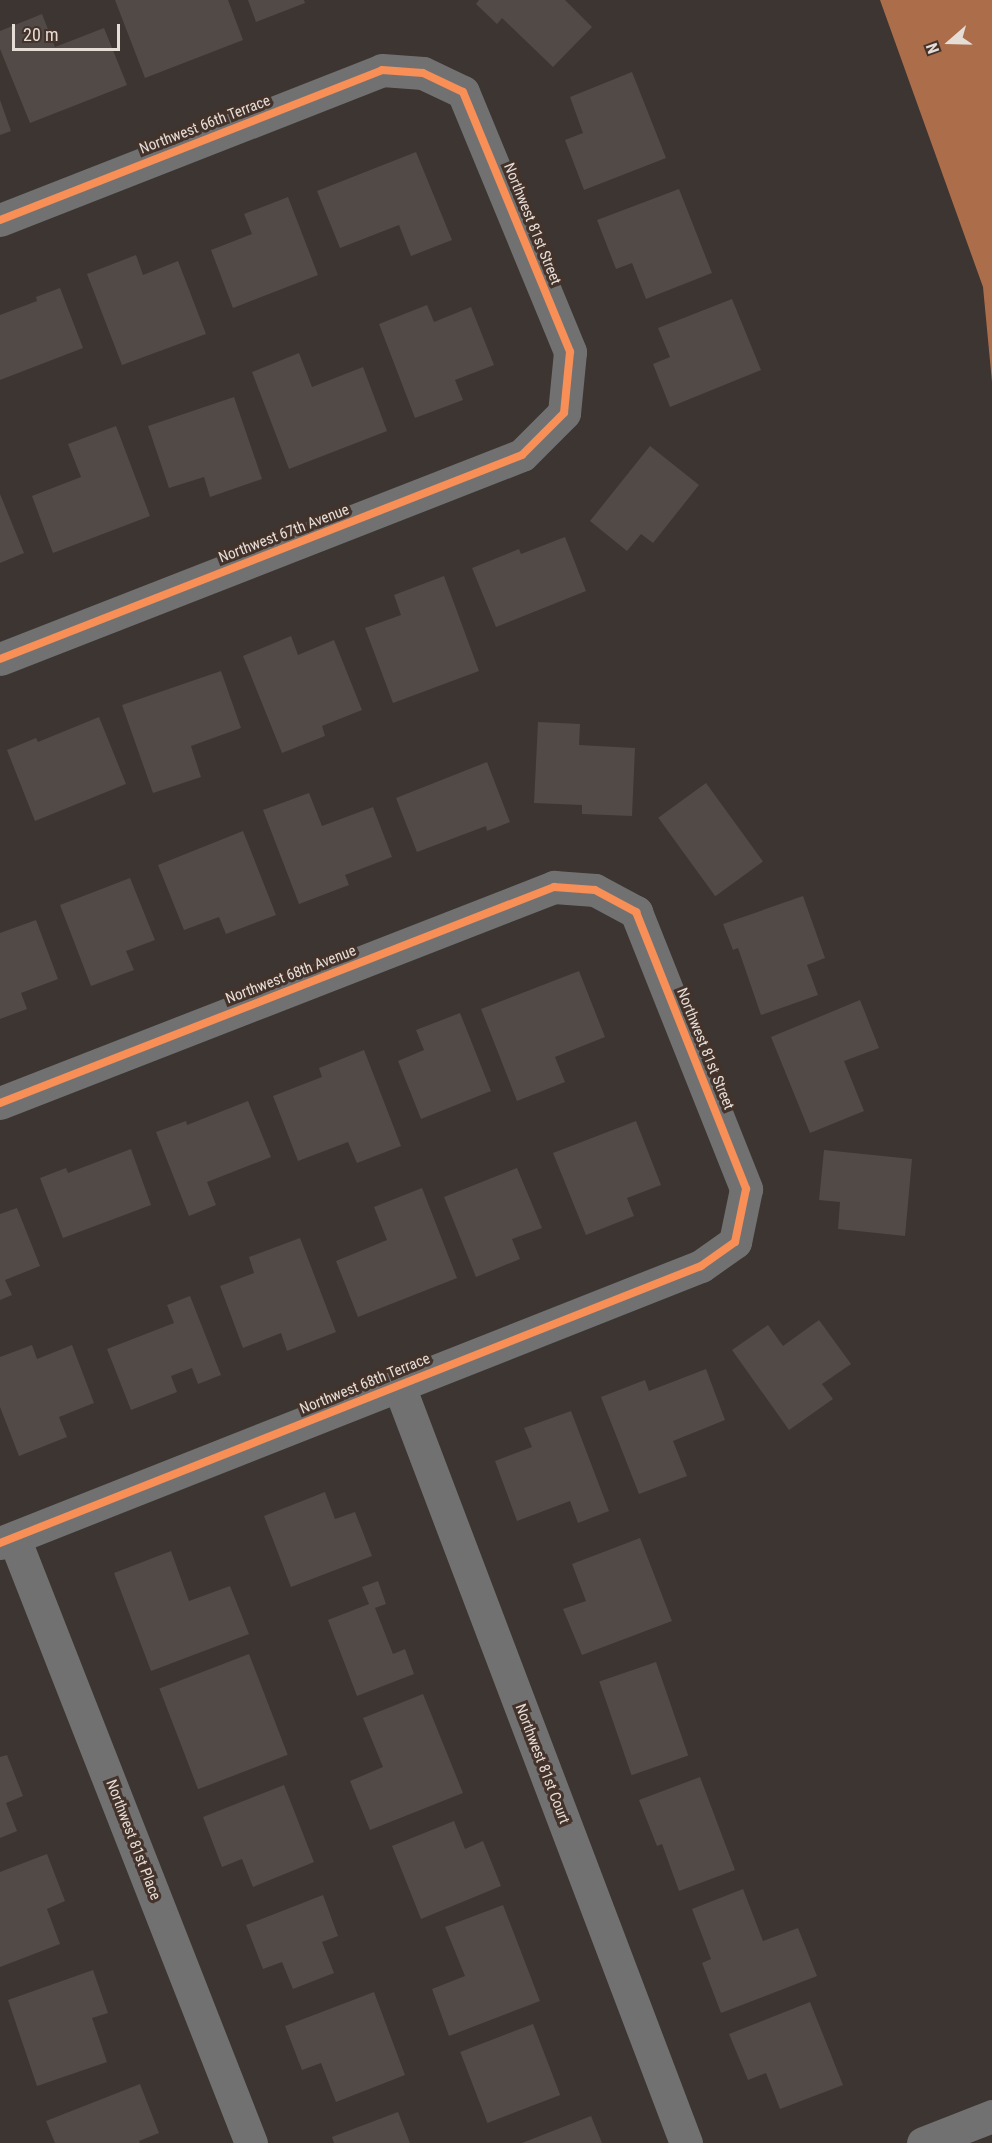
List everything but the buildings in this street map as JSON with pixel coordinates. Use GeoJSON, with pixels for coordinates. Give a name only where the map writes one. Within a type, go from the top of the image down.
{"type":"FeatureCollection","features":[{"type":"Feature","properties":{"kind":"street","name":"Northwest 66th Terrace"},"geometry":{"type":"LineString","coordinates":[[0,220],[382,70],[423,73]]}},
{"type":"Feature","properties":{"kind":"street","name":"Northwest 81st Street"},"geometry":{"type":"LineString","coordinates":[[423,73],[463,92],[570,352],[564,412]]}},
{"type":"Feature","properties":{"kind":"street","name":"Northwest 67th Avenue"},"geometry":{"type":"LineString","coordinates":[[0,659],[522,455],[564,412]]}},
{"type":"Feature","properties":{"kind":"street","name":"Northwest 68th Avenue"},"geometry":{"type":"LineString","coordinates":[[0,1103],[554,887],[595,890]]}},
{"type":"Feature","properties":{"kind":"street","name":"Northwest 81st Street"},"geometry":{"type":"LineString","coordinates":[[595,890],[636,912],[746,1189],[735,1242]]}},
{"type":"Feature","properties":{"kind":"street","name":"Northwest 68th Terrace"},"geometry":{"type":"LineString","coordinates":[[7,1540],[701,1266],[735,1242]]}},
{"type":"Feature","properties":{"kind":"street","name":"Northwest 81st Court"},"geometry":{"type":"LineString","coordinates":[[399,1386],[686,2143]]}},
{"type":"Feature","properties":{"kind":"street","name":"Northwest 81st Place"},"geometry":{"type":"LineString","coordinates":[[7,1540],[252,2143]]}},
{"type":"Feature","properties":{"kind":"street"},"geometry":{"type":"LineString","coordinates":[[923,2143],[992,2116]]}},
{"type":"Feature","properties":{"kind":"shaded area"},"geometry":{"type":"Polygon","coordinates":[[[880,0],[992,0],[992,382],[983,287],[880,0]]]}},
{"type":"Feature","properties":{"kind":"cycle path"},"geometry":{"type":"LineString","coordinates":[[0,220],[382,70],[423,73],[463,92],[570,352],[564,413],[522,455],[0,659]]}},
{"type":"Feature","properties":{"kind":"cycle path"},"geometry":{"type":"LineString","coordinates":[[0,1103],[554,887],[595,890],[636,912],[746,1189],[735,1242],[701,1266],[0,1543]]}}]}
